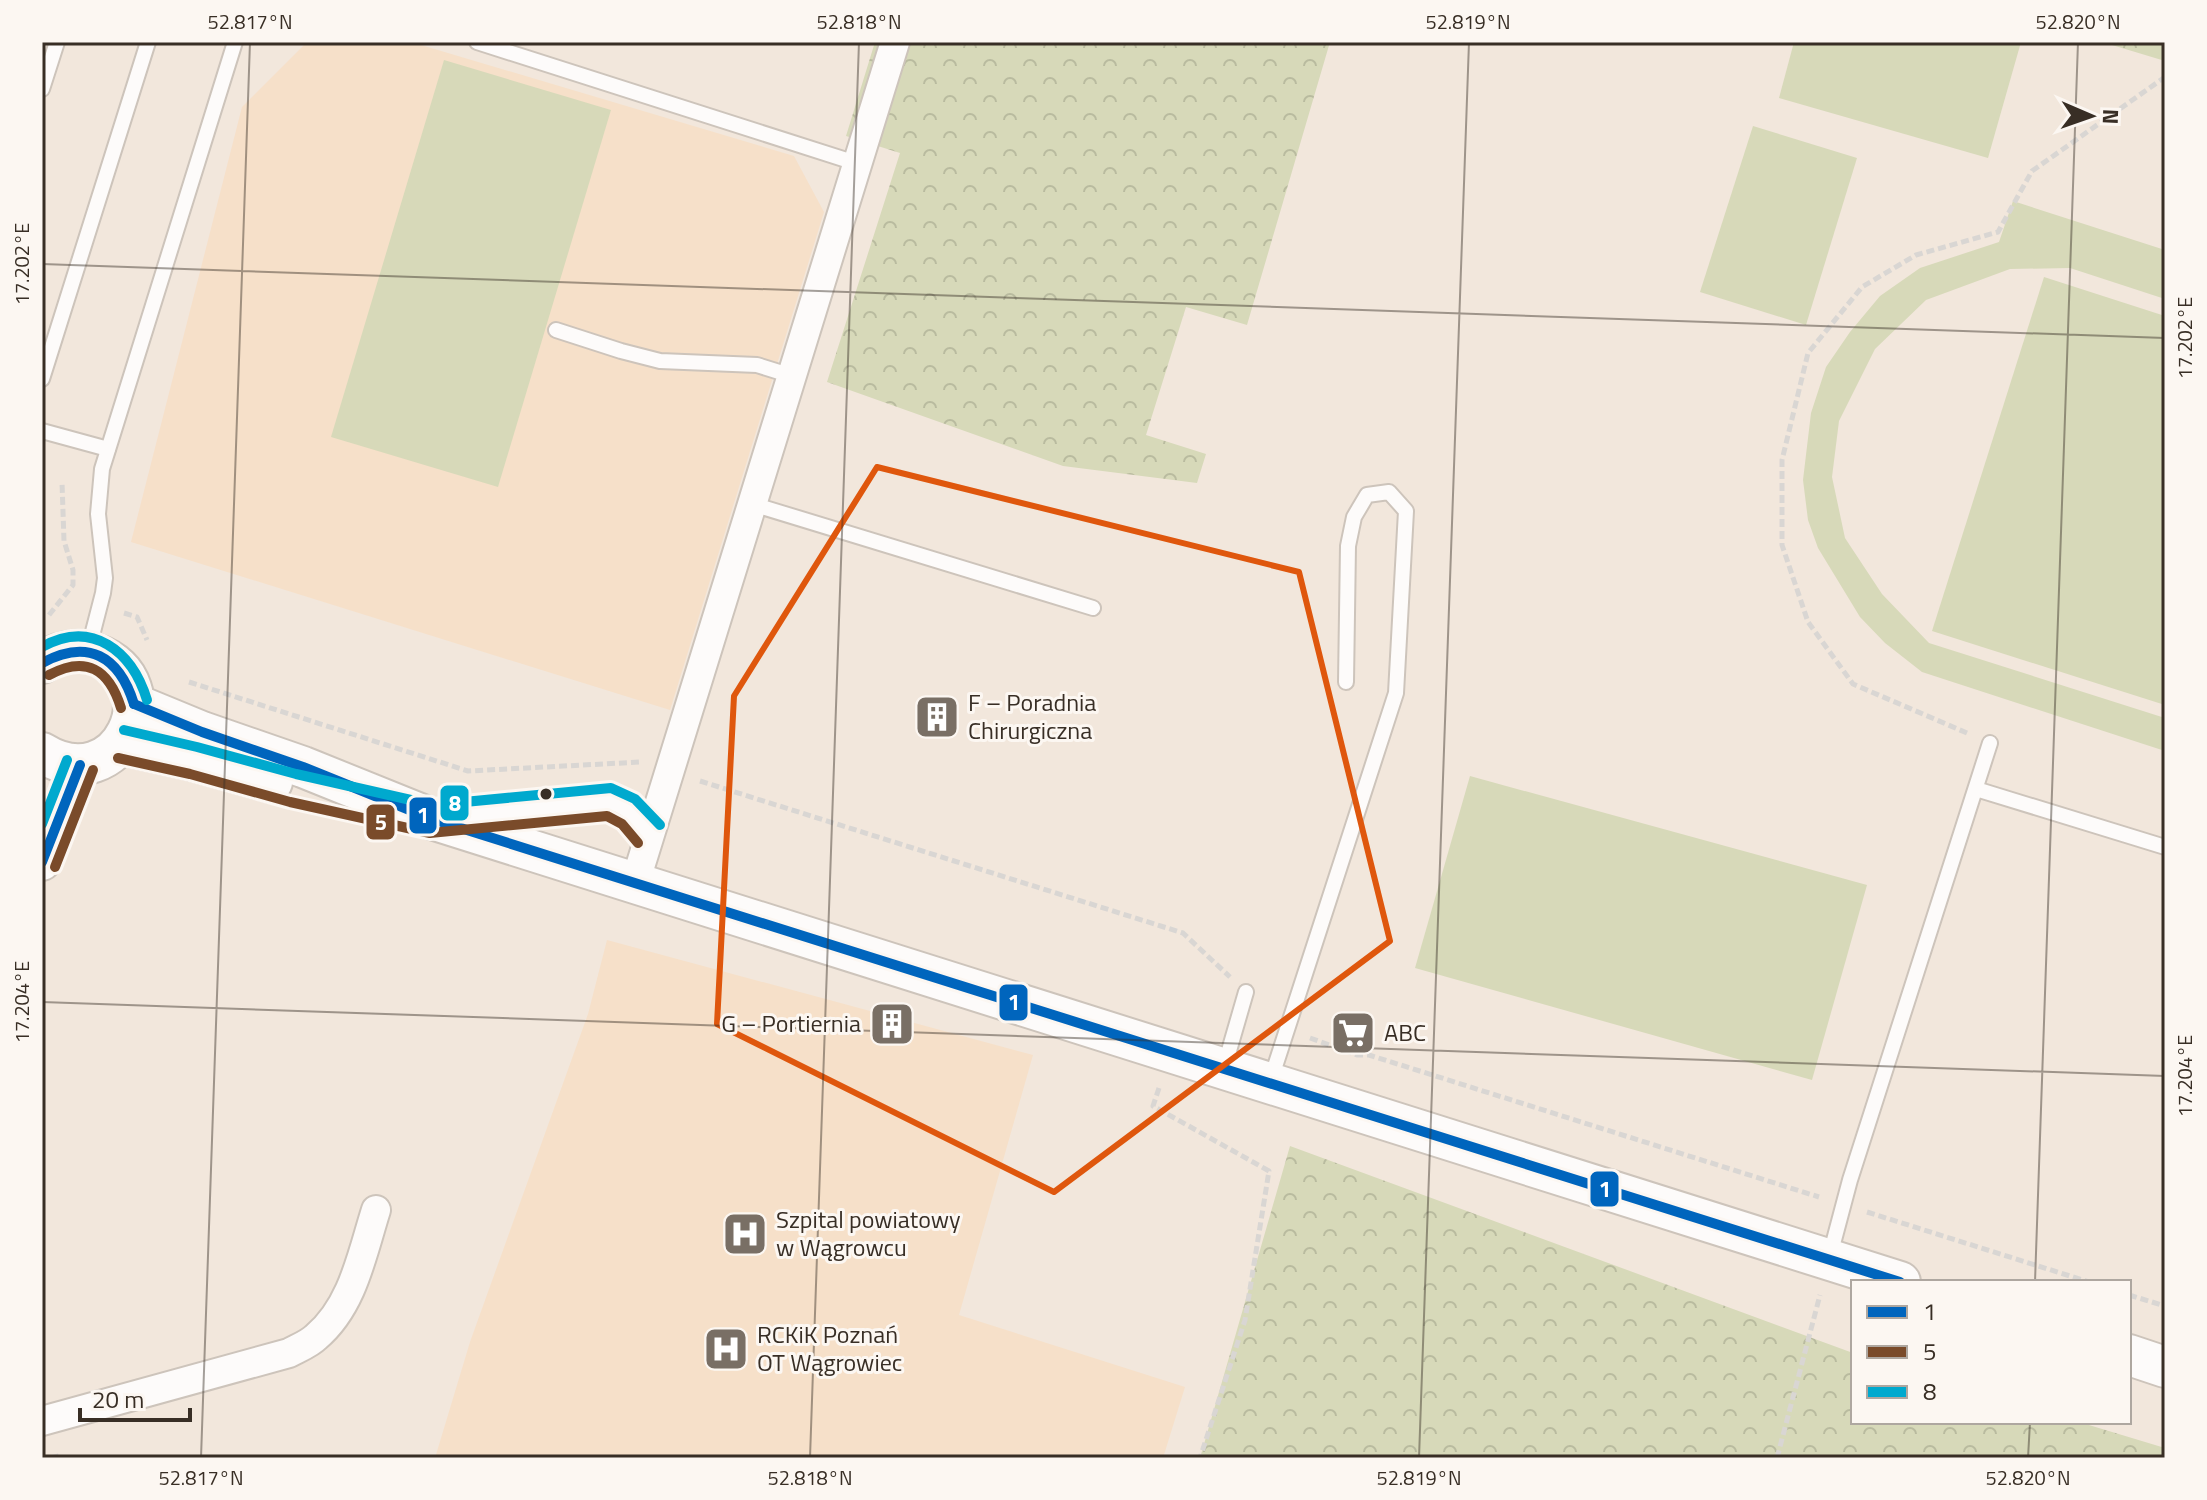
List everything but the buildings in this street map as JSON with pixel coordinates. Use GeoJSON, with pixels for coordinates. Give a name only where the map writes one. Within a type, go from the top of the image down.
{"type":"FeatureCollection","features":[{"type":"Feature","properties":{"kind":"main road"},"geometry":{"type":"LineString","coordinates":[[42,663],[73,650],[88,651],[115,665],[131,689],[134,704],[133,719],[121,744],[96,762],[66,764],[42,753]]}},
{"type":"Feature","properties":{"kind":"main road"},"geometry":{"type":"LineString","coordinates":[[134,704],[432,819],[1894,1280]]}},
{"type":"Feature","properties":{"kind":"main road"},"geometry":{"type":"LineString","coordinates":[[121,744],[293,788],[432,819]]}},
{"type":"Feature","properties":{"kind":"main road"},"geometry":{"type":"LineString","coordinates":[[2131,1356],[2165,1367]]}},
{"type":"Feature","properties":{"kind":"street"},"geometry":{"type":"LineString","coordinates":[[635,883],[895,42]]}},
{"type":"Feature","properties":{"kind":"street"},"geometry":{"type":"LineString","coordinates":[[42,862],[80,765]]}},
{"type":"Feature","properties":{"kind":"street"},"geometry":{"type":"LineString","coordinates":[[42,1421],[289,1353],[315,1338],[336,1317],[351,1290],[376,1210]]}},
{"type":"Feature","properties":{"kind":"lane"},"geometry":{"type":"LineString","coordinates":[[42,89],[57,42]]}},
{"type":"Feature","properties":{"kind":"lane"},"geometry":{"type":"LineString","coordinates":[[42,379],[148,42]]}},
{"type":"Feature","properties":{"kind":"lane"},"geometry":{"type":"LineString","coordinates":[[88,651],[105,578],[98,514],[102,469],[235,42]]}},
{"type":"Feature","properties":{"kind":"lane"},"geometry":{"type":"LineString","coordinates":[[477,42],[859,164]]}},
{"type":"Feature","properties":{"kind":"lane"},"geometry":{"type":"LineString","coordinates":[[556,330],[660,361],[757,365],[792,376]]}},
{"type":"Feature","properties":{"kind":"lane"},"geometry":{"type":"LineString","coordinates":[[42,431],[108,449]]}},
{"type":"Feature","properties":{"kind":"lane"},"geometry":{"type":"LineString","coordinates":[[1270,1083],[1396,693],[1406,511],[1389,492],[1367,495],[1354,517],[1348,546],[1346,682]]}},
{"type":"Feature","properties":{"kind":"lane"},"geometry":{"type":"LineString","coordinates":[[752,504],[1093,608]]}},
{"type":"Feature","properties":{"kind":"lane"},"geometry":{"type":"LineString","coordinates":[[1829,1260],[1990,743]]}},
{"type":"Feature","properties":{"kind":"lane"},"geometry":{"type":"LineString","coordinates":[[1976,789],[2165,847]]}},
{"type":"Feature","properties":{"kind":"lane"},"geometry":{"type":"LineString","coordinates":[[432,819],[608,802],[629,811],[649,834]]}},
{"type":"Feature","properties":{"kind":"lane"},"geometry":{"type":"LineString","coordinates":[[1224,1068],[1246,992]]}},
{"type":"Feature","properties":{"kind":"path"},"geometry":{"type":"LineString","coordinates":[[1990,743],[1853,684],[1808,622],[1782,545],[1782,460],[1808,353],[1862,287],[1916,255],[1998,232],[2032,171],[2165,77]]}},
{"type":"Feature","properties":{"kind":"path"},"geometry":{"type":"LineString","coordinates":[[42,621],[53,612],[73,585],[73,570],[64,541],[62,482]]}},
{"type":"Feature","properties":{"kind":"path"},"geometry":{"type":"LineString","coordinates":[[100,607],[137,617],[149,645]]}},
{"type":"Feature","properties":{"kind":"path"},"geometry":{"type":"LineString","coordinates":[[176,677],[468,771],[639,761],[1183,933],[1246,992]]}},
{"type":"Feature","properties":{"kind":"path"},"geometry":{"type":"LineString","coordinates":[[1288,1027],[1357,1055],[1369,1055],[2083,1280]]}},
{"type":"Feature","properties":{"kind":"path"},"geometry":{"type":"LineString","coordinates":[[1171,1052],[1153,1106],[1269,1171],[1245,1320],[1200,1458]]}},
{"type":"Feature","properties":{"kind":"path"},"geometry":{"type":"LineString","coordinates":[[1777,1458],[1829,1260]]}},
{"type":"Feature","properties":{"kind":"path"},"geometry":{"type":"LineString","coordinates":[[2131,1296],[2165,1306]]}},
{"type":"Feature","properties":{"kind":"path"},"geometry":{"type":"LineString","coordinates":[[51,1458],[62,1455]]}},
{"type":"Feature","properties":{"kind":"highlighted area"},"geometry":{"type":"Polygon","coordinates":[[[877,467],[1299,572],[1390,941],[1054,1192],[717,1024],[734,696],[877,467]]]}},
{"type":"Feature","properties":{"kind":"shaded area"},"geometry":{"type":"Polygon","coordinates":[[[307,42],[411,42],[794,156],[824,212],[670,710],[131,542],[242,107],[307,42]]]}},
{"type":"Feature","properties":{"kind":"shaded area","name":"Szpital powiatowy w Wągrowcu"},"geometry":{"type":"Polygon","coordinates":[[[607,940],[1033,1055],[959,1315],[1185,1387],[1163,1458],[435,1458],[470,1342],[588,1014],[607,940]]]}},
{"type":"Feature","properties":{"kind":"green space"},"geometry":{"type":"Polygon","coordinates":[[[875,42],[1330,42],[1247,325],[1186,307],[1146,435],[1206,454],[1197,483],[1063,466],[827,382],[900,153],[846,136],[875,42]]]}},
{"type":"Feature","properties":{"kind":"green space"},"geometry":{"type":"Polygon","coordinates":[[[1794,42],[2021,42],[1988,158],[1779,98],[1794,42]]]}},
{"type":"Feature","properties":{"kind":"green space"},"geometry":{"type":"Polygon","coordinates":[[[2102,42],[2165,42],[2165,61],[2102,42]]]}},
{"type":"Feature","properties":{"kind":"green space"},"geometry":{"type":"Polygon","coordinates":[[[444,60],[611,110],[498,487],[331,437],[444,60]]]}},
{"type":"Feature","properties":{"kind":"green space"},"geometry":{"type":"Polygon","coordinates":[[[1753,126],[1857,158],[1806,325],[1700,292],[1753,126]]]}},
{"type":"Feature","properties":{"kind":"green space"},"geometry":{"type":"Polygon","coordinates":[[[2013,201],[2165,250],[2165,299],[2070,268],[2010,269],[1926,300],[1875,349],[1839,421],[1832,477],[1845,538],[1882,594],[1929,643],[2165,718],[2165,751],[1922,672],[1885,643],[1860,617],[1818,548],[1808,520],[1803,480],[1811,413],[1826,367],[1880,296],[1920,268],[1999,242],[2013,201]]]}},
{"type":"Feature","properties":{"kind":"green space"},"geometry":{"type":"Polygon","coordinates":[[[2044,277],[2165,316],[2165,705],[1932,631],[2044,277]]]}},
{"type":"Feature","properties":{"kind":"green space"},"geometry":{"type":"Polygon","coordinates":[[[1470,776],[1867,885],[1812,1080],[1415,968],[1470,776]]]}},
{"type":"Feature","properties":{"kind":"green space"},"geometry":{"type":"Polygon","coordinates":[[[1290,1146],[1851,1352],[1851,1424],[2086,1424],[2165,1448],[2165,1458],[1200,1458],[1290,1146]]]}},
{"type":"Feature","properties":{"kind":"transit line","name":"8"},"geometry":{"type":"LineString","coordinates":[[42,647],[60,639],[77,637],[108,645],[131,667],[147,700]]}},
{"type":"Feature","properties":{"kind":"transit line","name":"1"},"geometry":{"type":"LineString","coordinates":[[42,663],[74,652],[100,656],[120,674],[134,704]]}},
{"type":"Feature","properties":{"kind":"transit line","name":"5"},"geometry":{"type":"LineString","coordinates":[[49,675],[74,666],[94,669],[110,684],[121,708]]}},
{"type":"Feature","properties":{"kind":"transit line","name":"1"},"geometry":{"type":"LineString","coordinates":[[134,704],[432,819],[1894,1280]]}},
{"type":"Feature","properties":{"kind":"transit line","name":"8"},"geometry":{"type":"LineString","coordinates":[[124,730],[433,805],[611,788],[635,799],[660,825]]}},
{"type":"Feature","properties":{"kind":"transit line","name":"5"},"geometry":{"type":"LineString","coordinates":[[118,758],[290,802],[430,833],[607,816],[622,824],[638,843]]}},
{"type":"Feature","properties":{"kind":"transit line","name":"8"},"geometry":{"type":"LineString","coordinates":[[42,824],[67,760]]}},
{"type":"Feature","properties":{"kind":"transit line","name":"1"},"geometry":{"type":"LineString","coordinates":[[42,862],[80,765]]}},
{"type":"Feature","properties":{"kind":"transit line","name":"5"},"geometry":{"type":"LineString","coordinates":[[55,867],[93,770]]}},
{"type":"Feature","properties":{"kind":"place","name":"F – Poradnia Chirurgiczna"},"geometry":{"type":"Point","coordinates":[937,717]}},
{"type":"Feature","properties":{"kind":"place","name":"G – Portiernia"},"geometry":{"type":"Point","coordinates":[892,1024]}},
{"type":"Feature","properties":{"kind":"place","name":"ABC"},"geometry":{"type":"Point","coordinates":[1353,1033]}},
{"type":"Feature","properties":{"kind":"place","name":"Szpital powiatowy w Wągrowcu"},"geometry":{"type":"Point","coordinates":[745,1234]}},
{"type":"Feature","properties":{"kind":"place","name":"RCKiK Poznań OT Wągrowiec"},"geometry":{"type":"Point","coordinates":[726,1349]}}]}
